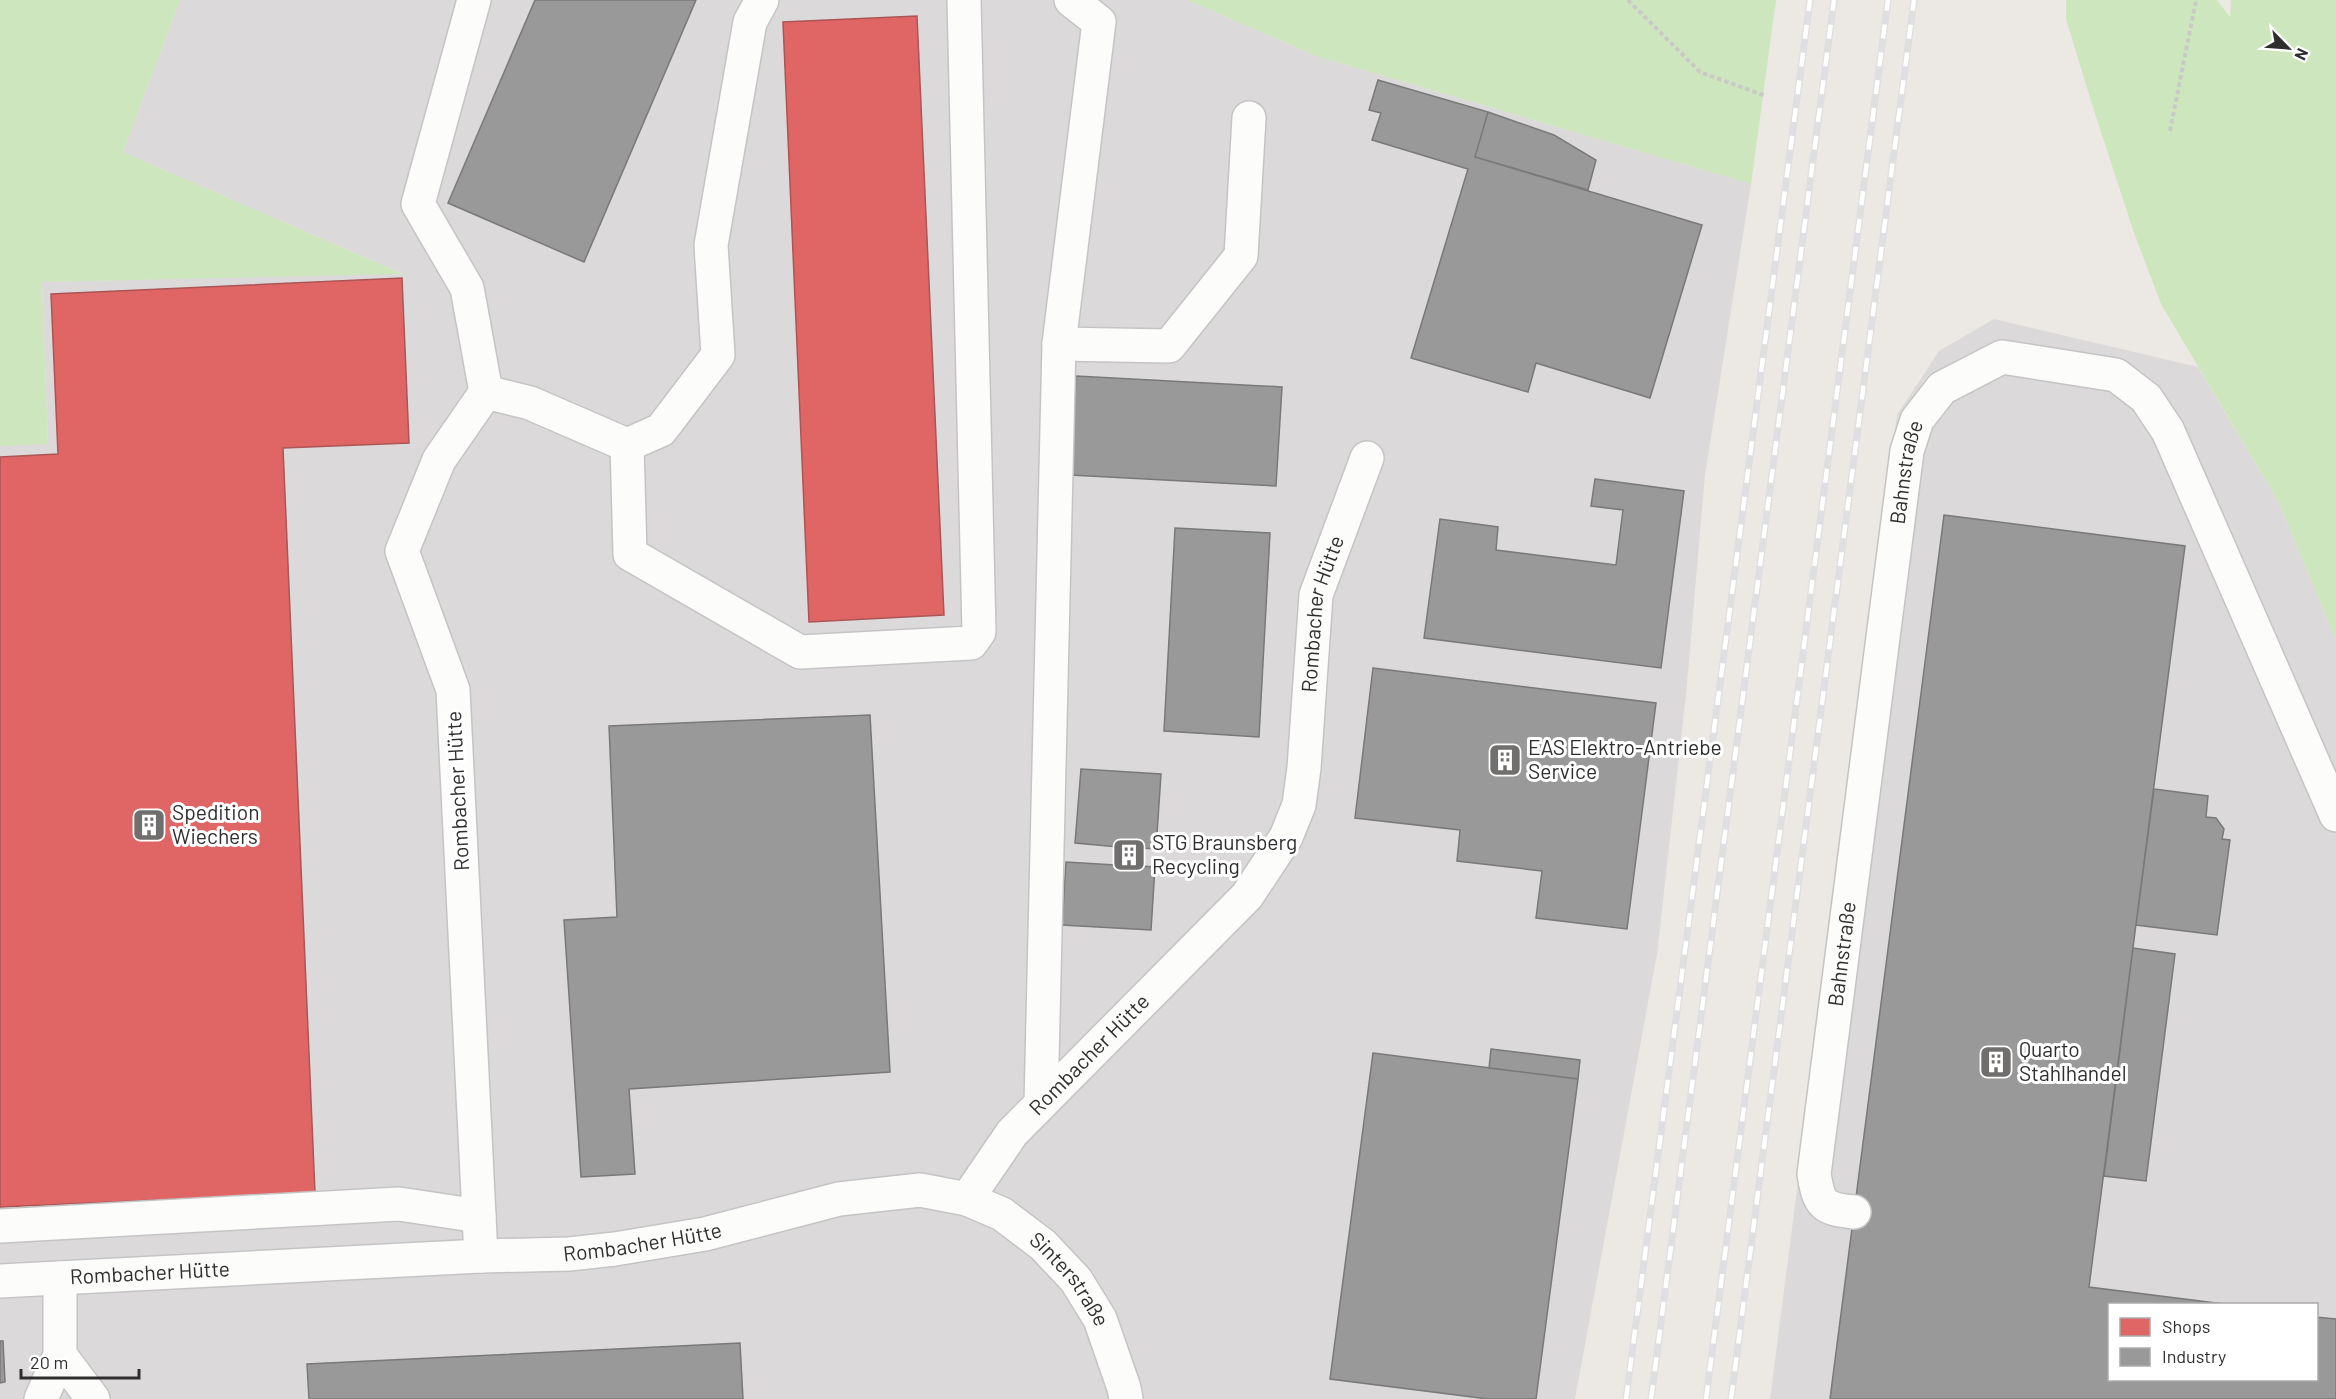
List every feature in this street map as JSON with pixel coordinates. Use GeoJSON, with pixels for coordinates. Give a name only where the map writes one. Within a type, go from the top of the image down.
{"type":"FeatureCollection","features":[{"type":"Feature","properties":{"kind":"street"},"geometry":{"type":"LineString","coordinates":[[474,0],[418,204],[467,288],[486,392],[530,403],[627,445],[661,430],[718,355],[711,244],[750,22],[762,0]]}},
{"type":"Feature","properties":{"kind":"street"},"geometry":{"type":"LineString","coordinates":[[627,445],[630,554],[800,652],[971,643],[979,632],[964,0]]}},
{"type":"Feature","properties":{"kind":"street"},"geometry":{"type":"LineString","coordinates":[[1041,1103],[1059,344],[1099,22],[1071,0]]}},
{"type":"Feature","properties":{"kind":"street"},"geometry":{"type":"LineString","coordinates":[[1059,344],[1169,346],[1241,255],[1249,118]]}},
{"type":"Feature","properties":{"kind":"street","name":"Bahnstraße"},"geometry":{"type":"LineString","coordinates":[[1854,1212],[1834,1210],[1824,1206],[1817,1193],[1814,1174],[1907,452],[1917,420],[1942,388],[2002,357],[2116,375],[2146,398],[2168,431],[2336,815]]}},
{"type":"Feature","properties":{"kind":"street","name":"Rombacher Hütte"},"geometry":{"type":"LineString","coordinates":[[481,1256],[453,690],[402,550],[440,460],[486,392]]}},
{"type":"Feature","properties":{"kind":"street","name":"Rombacher Hütte"},"geometry":{"type":"LineString","coordinates":[[0,1281],[481,1256],[568,1254],[615,1249],[705,1234],[839,1199],[920,1190],[967,1199],[1012,1133],[1246,897],[1286,837],[1299,805],[1304,768],[1316,595],[1367,458]]}},
{"type":"Feature","properties":{"kind":"street","name":"Sinterstraße"},"geometry":{"type":"LineString","coordinates":[[967,1199],[1002,1214],[1043,1245],[1076,1280],[1100,1319],[1126,1399]]}},
{"type":"Feature","properties":{"kind":"street"},"geometry":{"type":"LineString","coordinates":[[0,1226],[399,1204],[479,1216]]}},
{"type":"Feature","properties":{"kind":"street"},"geometry":{"type":"LineString","coordinates":[[41,1399],[60,1354],[60,1278]]}},
{"type":"Feature","properties":{"kind":"street"},"geometry":{"type":"LineString","coordinates":[[60,1354],[93,1399]]}},
{"type":"Feature","properties":{"kind":"path"},"geometry":{"type":"LineString","coordinates":[[1628,0],[1700,72],[1766,96]]}},
{"type":"Feature","properties":{"kind":"path"},"geometry":{"type":"LineString","coordinates":[[2170,131],[2196,0]]}},
{"type":"Feature","properties":{"kind":"shaded area"},"geometry":{"type":"Polygon","coordinates":[[[180,0],[1187,0],[1316,56],[1751,184],[1705,475],[1686,695],[1657,954],[1575,1399],[0,1399],[0,446],[48,443],[42,282],[401,273],[123,152],[180,0]]]}},
{"type":"Feature","properties":{"kind":"shaded area"},"geometry":{"type":"Polygon","coordinates":[[[1994,319],[2198,367],[2279,503],[2336,640],[2336,1399],[1770,1399],[1897,415],[1939,351],[1994,319]]]}},
{"type":"Feature","properties":{"kind":"green space"},"geometry":{"type":"Polygon","coordinates":[[[0,0],[180,0],[123,152],[403,274],[42,282],[48,444],[0,446],[0,0]]]}},
{"type":"Feature","properties":{"kind":"green space"},"geometry":{"type":"Polygon","coordinates":[[[1187,0],[1776,0],[1751,184],[1316,56],[1187,0]]]}},
{"type":"Feature","properties":{"kind":"green space"},"geometry":{"type":"Polygon","coordinates":[[[2066,0],[2217,0],[2230,17],[2231,0],[2336,0],[2336,640],[2279,503],[2161,304],[2133,230],[2090,98],[2066,19],[2066,0]]]}},
{"type":"Feature","properties":{"kind":"building: Shops"},"geometry":{"type":"Polygon","coordinates":[[[917,16],[944,615],[809,622],[783,22],[917,16]]]}},
{"type":"Feature","properties":{"kind":"building: Shops","name":"Spedition Wiechers"},"geometry":{"type":"Polygon","coordinates":[[[402,278],[409,443],[283,448],[315,1193],[0,1207],[0,457],[58,454],[51,294],[402,278]]]}},
{"type":"Feature","properties":{"kind":"building: Industry"},"geometry":{"type":"Polygon","coordinates":[[[535,0],[696,0],[584,262],[448,203],[535,0]]]}},
{"type":"Feature","properties":{"kind":"building: Industry"},"geometry":{"type":"Polygon","coordinates":[[[1378,80],[1488,112],[1475,157],[1702,225],[1650,398],[1536,363],[1528,392],[1411,358],[1468,169],[1372,140],[1381,113],[1369,110],[1378,80]]]}},
{"type":"Feature","properties":{"kind":"building: Industry"},"geometry":{"type":"Polygon","coordinates":[[[1488,112],[1554,135],[1596,160],[1588,190],[1475,157],[1488,112]]]}},
{"type":"Feature","properties":{"kind":"building: Industry"},"geometry":{"type":"Polygon","coordinates":[[[1076,376],[1282,387],[1276,486],[1071,475],[1076,376]]]}},
{"type":"Feature","properties":{"kind":"building: Industry"},"geometry":{"type":"Polygon","coordinates":[[[1595,479],[1684,491],[1661,668],[1424,638],[1440,519],[1498,527],[1496,550],[1616,565],[1623,510],[1591,506],[1595,479]]]}},
{"type":"Feature","properties":{"kind":"building: Industry","name":"Quarto Stahlhandel"},"geometry":{"type":"Polygon","coordinates":[[[1944,515],[2185,546],[2089,1287],[2216,1303],[2108,1303],[2108,1381],[2318,1381],[2318,1317],[2336,1319],[2336,1399],[1830,1399],[1944,515]]]}},
{"type":"Feature","properties":{"kind":"building: Industry"},"geometry":{"type":"Polygon","coordinates":[[[1175,528],[1270,533],[1259,737],[1164,731],[1175,528]]]}},
{"type":"Feature","properties":{"kind":"building: Industry","name":"EAS Elektro-Antriebe Service"},"geometry":{"type":"Polygon","coordinates":[[[1373,668],[1656,703],[1627,929],[1536,918],[1542,871],[1457,861],[1460,830],[1355,818],[1373,668]]]}},
{"type":"Feature","properties":{"kind":"building: Industry"},"geometry":{"type":"Polygon","coordinates":[[[870,715],[890,1072],[629,1089],[635,1174],[581,1177],[564,920],[617,917],[609,726],[870,715]]]}},
{"type":"Feature","properties":{"kind":"building: Industry","name":"STG Braunsberg Recycling"},"geometry":{"type":"Polygon","coordinates":[[[1081,769],[1161,774],[1156,849],[1141,848],[1140,866],[1155,867],[1151,930],[1062,925],[1066,862],[1116,865],[1119,847],[1075,843],[1081,769]]]}},
{"type":"Feature","properties":{"kind":"building: Industry"},"geometry":{"type":"Polygon","coordinates":[[[2154,789],[2208,796],[2206,817],[2216,818],[2224,829],[2222,839],[2230,840],[2217,935],[2136,925],[2154,789]]]}},
{"type":"Feature","properties":{"kind":"building: Industry"},"geometry":{"type":"Polygon","coordinates":[[[2133,948],[2175,954],[2146,1181],[2104,1176],[2133,948]]]}},
{"type":"Feature","properties":{"kind":"building: Industry"},"geometry":{"type":"Polygon","coordinates":[[[1491,1049],[1580,1060],[1578,1079],[1489,1068],[1491,1049]]]}},
{"type":"Feature","properties":{"kind":"building: Industry"},"geometry":{"type":"Polygon","coordinates":[[[1373,1053],[1578,1079],[1536,1399],[1488,1399],[1330,1379],[1373,1053]]]}},
{"type":"Feature","properties":{"kind":"building: Industry"},"geometry":{"type":"Polygon","coordinates":[[[0,1341],[3,1341],[5,1382],[0,1383],[0,1341]]]}},
{"type":"Feature","properties":{"kind":"building: Industry"},"geometry":{"type":"Polygon","coordinates":[[[740,1343],[743,1399],[309,1399],[307,1364],[740,1343]]]}},
{"type":"Feature","properties":{"kind":"railway"},"geometry":{"type":"LineString","coordinates":[[1626,1399],[1810,0]]}},
{"type":"Feature","properties":{"kind":"railway"},"geometry":{"type":"LineString","coordinates":[[1651,1399],[1834,0]]}},
{"type":"Feature","properties":{"kind":"railway"},"geometry":{"type":"LineString","coordinates":[[1706,1399],[1888,0]]}},
{"type":"Feature","properties":{"kind":"railway"},"geometry":{"type":"LineString","coordinates":[[1731,1399],[1914,0]]}},
{"type":"Feature","properties":{"kind":"place","name":"EAS Elektro-Antriebe Service"},"geometry":{"type":"Point","coordinates":[1505,760]}},
{"type":"Feature","properties":{"kind":"place","name":"Spedition Wiechers"},"geometry":{"type":"Point","coordinates":[149,825]}},
{"type":"Feature","properties":{"kind":"place","name":"STG Braunsberg Recycling"},"geometry":{"type":"Point","coordinates":[1129,855]}},
{"type":"Feature","properties":{"kind":"place","name":"Quarto Stahlhandel"},"geometry":{"type":"Point","coordinates":[1996,1062]}}]}
